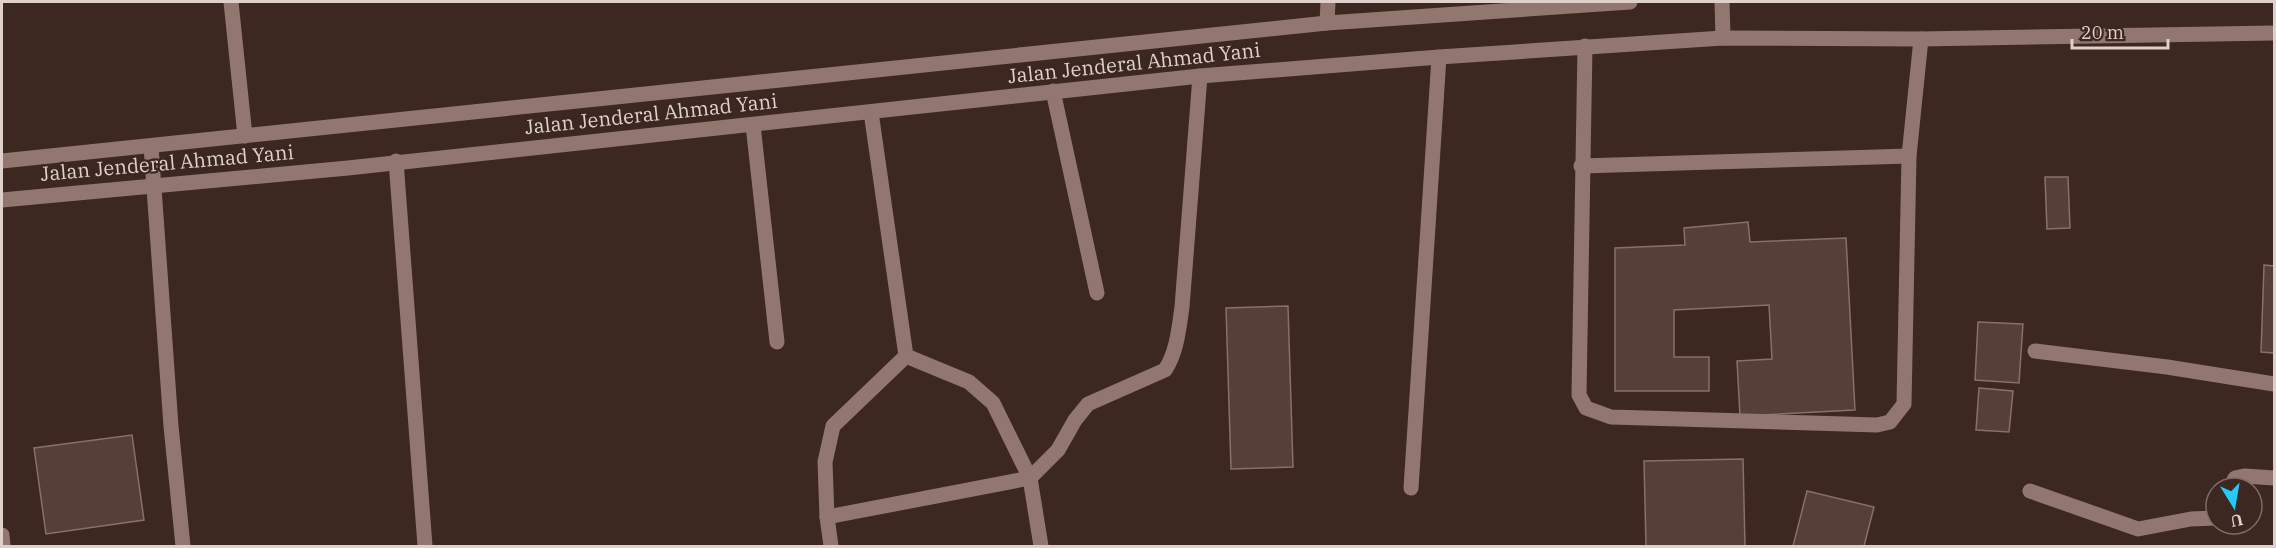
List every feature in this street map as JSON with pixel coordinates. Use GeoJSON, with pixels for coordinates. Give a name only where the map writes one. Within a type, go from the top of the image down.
{"type":"FeatureCollection","features":[{"type":"Feature","properties":{"kind":"main road"},"geometry":{"type":"LineString","coordinates":[[231,2],[245,136]]}},
{"type":"Feature","properties":{"kind":"main road"},"geometry":{"type":"LineString","coordinates":[[1327,23],[1328,2]]}},
{"type":"Feature","properties":{"kind":"main road","name":"Jalan Jenderal Ahmad Yani"},"geometry":{"type":"LineString","coordinates":[[2,161],[1327,23],[1570,3],[1630,2]]}},
{"type":"Feature","properties":{"kind":"main road"},"geometry":{"type":"LineString","coordinates":[[1722,2],[1723,38]]}},
{"type":"Feature","properties":{"kind":"main road","name":"Jalan Jenderal Ahmad Yani"},"geometry":{"type":"LineString","coordinates":[[2,200],[753,125],[1200,76],[1585,46],[1723,38],[1921,39],[2274,33]]}},
{"type":"Feature","properties":{"kind":"main road"},"geometry":{"type":"LineString","coordinates":[[1585,46],[1581,166],[1580,395],[1586,408],[1611,417],[1877,425],[1890,422],[1904,404],[1909,156],[1919,81],[1921,39]]}},
{"type":"Feature","properties":{"kind":"main road"},"geometry":{"type":"LineString","coordinates":[[1411,488],[1439,57]]}},
{"type":"Feature","properties":{"kind":"main road"},"geometry":{"type":"LineString","coordinates":[[827,517],[1030,478],[1058,450],[1075,420],[1088,404],[1165,370],[1170,362],[1182,307],[1200,76]]}},
{"type":"Feature","properties":{"kind":"main road"},"geometry":{"type":"LineString","coordinates":[[1053,91],[1097,293]]}},
{"type":"Feature","properties":{"kind":"main road"},"geometry":{"type":"LineString","coordinates":[[871,112],[906,356]]}},
{"type":"Feature","properties":{"kind":"main road"},"geometry":{"type":"LineString","coordinates":[[753,125],[777,342]]}},
{"type":"Feature","properties":{"kind":"main road"},"geometry":{"type":"LineString","coordinates":[[151,146],[152,184],[183,546]]}},
{"type":"Feature","properties":{"kind":"main road"},"geometry":{"type":"LineString","coordinates":[[1581,166],[1909,156]]}},
{"type":"Feature","properties":{"kind":"main road"},"geometry":{"type":"LineString","coordinates":[[396,161],[425,546]]}},
{"type":"Feature","properties":{"kind":"main road"},"geometry":{"type":"LineString","coordinates":[[2035,351],[2167,367],[2274,384]]}},
{"type":"Feature","properties":{"kind":"main road"},"geometry":{"type":"LineString","coordinates":[[906,356],[969,382],[993,403],[1030,478],[1041,546]]}},
{"type":"Feature","properties":{"kind":"main road"},"geometry":{"type":"LineString","coordinates":[[831,546],[827,517],[825,462],[833,426],[906,356]]}},
{"type":"Feature","properties":{"kind":"main road"},"geometry":{"type":"LineString","coordinates":[[2030,491],[2138,529],[2204,518]]}},
{"type":"Feature","properties":{"kind":"main road"},"geometry":{"type":"LineString","coordinates":[[2,535],[3,546]]}},
{"type":"Feature","properties":{"kind":"building"},"geometry":{"type":"Polygon","coordinates":[[[2045,177],[2068,177],[2070,228],[2047,229],[2045,177]]]}},
{"type":"Feature","properties":{"kind":"building"},"geometry":{"type":"Polygon","coordinates":[[[1748,222],[1750,242],[1846,238],[1855,410],[1740,416],[1737,361],[1772,359],[1769,305],[1674,310],[1674,357],[1709,357],[1709,391],[1615,391],[1615,248],[1685,245],[1684,228],[1748,222]]]}},
{"type":"Feature","properties":{"kind":"building"},"geometry":{"type":"Polygon","coordinates":[[[2264,265],[2274,266],[2274,353],[2261,352],[2264,265]]]}},
{"type":"Feature","properties":{"kind":"building"},"geometry":{"type":"Polygon","coordinates":[[[1288,306],[1293,467],[1231,469],[1226,308],[1288,306]]]}},
{"type":"Feature","properties":{"kind":"building"},"geometry":{"type":"Polygon","coordinates":[[[1978,322],[2023,324],[2019,383],[1975,380],[1978,322]]]}},
{"type":"Feature","properties":{"kind":"building"},"geometry":{"type":"Polygon","coordinates":[[[1979,388],[2013,391],[2009,432],[1976,430],[1979,388]]]}},
{"type":"Feature","properties":{"kind":"building"},"geometry":{"type":"Polygon","coordinates":[[[132,435],[144,520],[46,534],[34,448],[132,435]]]}},
{"type":"Feature","properties":{"kind":"building"},"geometry":{"type":"Polygon","coordinates":[[[1743,459],[1745,546],[1646,546],[1644,461],[1743,459]]]}},
{"type":"Feature","properties":{"kind":"building"},"geometry":{"type":"Polygon","coordinates":[[[1807,491],[1874,507],[1864,546],[1793,546],[1807,491]]]}}]}
